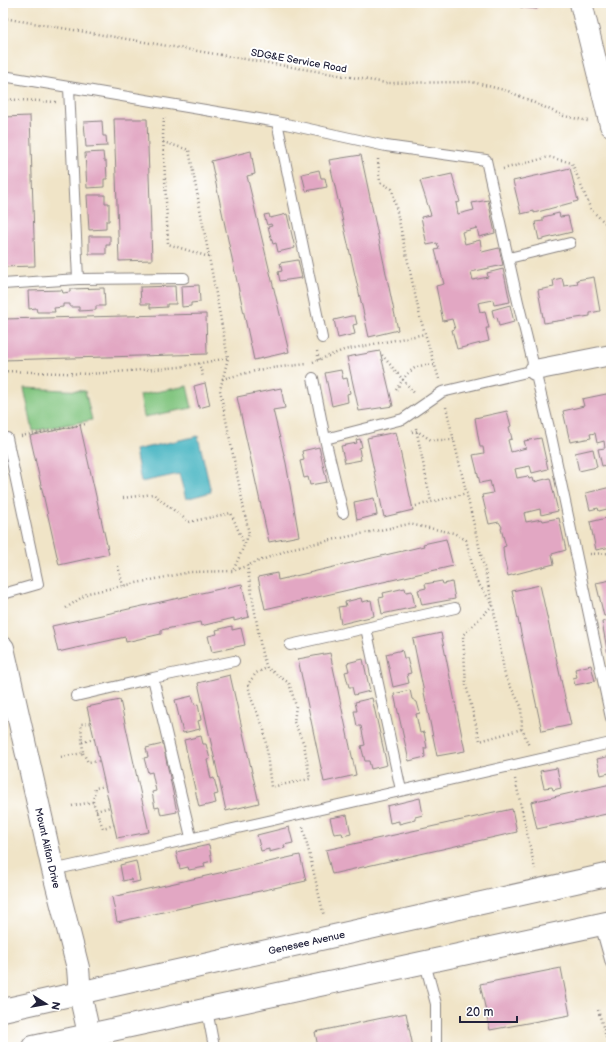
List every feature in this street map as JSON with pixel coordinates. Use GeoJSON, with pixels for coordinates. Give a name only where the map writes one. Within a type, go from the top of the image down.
{"type":"FeatureCollection","features":[{"type":"Feature","properties":{"kind":"main road"},"geometry":{"type":"LineString","coordinates":[[581,3],[611,124]]}},
{"type":"Feature","properties":{"kind":"main road","name":"Mount Alifan Drive"},"geometry":{"type":"LineString","coordinates":[[3,648],[8,695],[78,968],[80,994],[91,1041]]}},
{"type":"Feature","properties":{"kind":"main road","name":"Genesee Avenue"},"geometry":{"type":"LineString","coordinates":[[3,1010],[611,874]]}},
{"type":"Feature","properties":{"kind":"main road"},"geometry":{"type":"LineString","coordinates":[[33,1047],[91,1041],[207,1010],[605,923]]}},
{"type":"Feature","properties":{"kind":"street"},"geometry":{"type":"LineString","coordinates":[[535,370],[611,355]]}},
{"type":"Feature","properties":{"kind":"lane"},"geometry":{"type":"LineString","coordinates":[[3,76],[277,122],[382,145],[486,160],[518,302],[551,436],[611,718]]}},
{"type":"Feature","properties":{"kind":"lane"},"geometry":{"type":"LineString","coordinates":[[69,88],[78,279]]}},
{"type":"Feature","properties":{"kind":"lane"},"geometry":{"type":"LineString","coordinates":[[277,122],[322,338]]}},
{"type":"Feature","properties":{"kind":"lane"},"geometry":{"type":"LineString","coordinates":[[509,258],[570,243]]}},
{"type":"Feature","properties":{"kind":"lane"},"geometry":{"type":"LineString","coordinates":[[3,284],[78,279],[184,278]]}},
{"type":"Feature","properties":{"kind":"lane"},"geometry":{"type":"LineString","coordinates":[[325,439],[403,420],[442,392],[535,370]]}},
{"type":"Feature","properties":{"kind":"lane"},"geometry":{"type":"LineString","coordinates":[[313,378],[342,513]]}},
{"type":"Feature","properties":{"kind":"lane"},"geometry":{"type":"LineString","coordinates":[[3,594],[38,584],[5,439]]}},
{"type":"Feature","properties":{"kind":"lane"},"geometry":{"type":"LineString","coordinates":[[290,645],[455,608]]}},
{"type":"Feature","properties":{"kind":"lane"},"geometry":{"type":"LineString","coordinates":[[366,628],[401,790]]}},
{"type":"Feature","properties":{"kind":"lane"},"geometry":{"type":"LineString","coordinates":[[76,696],[234,661]]}},
{"type":"Feature","properties":{"kind":"lane"},"geometry":{"type":"LineString","coordinates":[[153,678],[192,838]]}},
{"type":"Feature","properties":{"kind":"lane"},"geometry":{"type":"LineString","coordinates":[[53,870],[301,815],[512,764],[611,744]]}},
{"type":"Feature","properties":{"kind":"lane"},"geometry":{"type":"LineString","coordinates":[[605,923],[611,963]]}},
{"type":"Feature","properties":{"kind":"lane"},"geometry":{"type":"LineString","coordinates":[[425,963],[436,1004],[436,1047]]}},
{"type":"Feature","properties":{"kind":"lane"},"geometry":{"type":"LineString","coordinates":[[207,1010],[214,1047]]}},
{"type":"Feature","properties":{"kind":"path","name":"SDG&E Service Road"},"geometry":{"type":"LineString","coordinates":[[3,18],[386,83],[472,82],[508,91],[564,116],[588,121]]}},
{"type":"Feature","properties":{"kind":"path"},"geometry":{"type":"LineString","coordinates":[[3,99],[50,101],[70,104]]}},
{"type":"Feature","properties":{"kind":"path"},"geometry":{"type":"LineString","coordinates":[[165,104],[163,142],[168,244],[209,257]]}},
{"type":"Feature","properties":{"kind":"path"},"geometry":{"type":"LineString","coordinates":[[163,142],[189,150],[228,358],[220,390],[249,534],[233,571]]}},
{"type":"Feature","properties":{"kind":"path"},"geometry":{"type":"LineString","coordinates":[[382,145],[378,162],[380,182],[392,190],[425,334],[442,392],[493,605],[504,676],[521,706],[522,729],[534,760]]}},
{"type":"Feature","properties":{"kind":"path"},"geometry":{"type":"LineString","coordinates":[[488,173],[549,157],[572,163],[591,210],[611,228]]}},
{"type":"Feature","properties":{"kind":"path"},"geometry":{"type":"LineString","coordinates":[[222,379],[262,369],[310,364],[344,350],[425,334]]}},
{"type":"Feature","properties":{"kind":"path"},"geometry":{"type":"LineString","coordinates":[[382,355],[403,379],[423,406]]}},
{"type":"Feature","properties":{"kind":"path"},"geometry":{"type":"LineString","coordinates":[[3,371],[90,374],[180,367],[228,358]]}},
{"type":"Feature","properties":{"kind":"path"},"geometry":{"type":"LineString","coordinates":[[199,364],[203,377]]}},
{"type":"Feature","properties":{"kind":"path"},"geometry":{"type":"LineString","coordinates":[[396,390],[411,370],[424,364],[434,365]]}},
{"type":"Feature","properties":{"kind":"path"},"geometry":{"type":"LineString","coordinates":[[411,414],[417,431],[431,502]]}},
{"type":"Feature","properties":{"kind":"path"},"geometry":{"type":"LineString","coordinates":[[5,439],[86,424]]}},
{"type":"Feature","properties":{"kind":"path"},"geometry":{"type":"LineString","coordinates":[[410,433],[417,431],[431,440],[454,440]]}},
{"type":"Feature","properties":{"kind":"path"},"geometry":{"type":"LineString","coordinates":[[412,507],[467,493]]}},
{"type":"Feature","properties":{"kind":"path"},"geometry":{"type":"LineString","coordinates":[[123,498],[153,494],[189,522],[231,513],[244,544]]}},
{"type":"Feature","properties":{"kind":"path"},"geometry":{"type":"LineString","coordinates":[[66,608],[88,593],[190,572],[233,571],[293,548],[409,524],[454,533],[466,540],[476,580],[493,605]]}},
{"type":"Feature","properties":{"kind":"path"},"geometry":{"type":"LineString","coordinates":[[576,559],[588,554],[611,553]]}},
{"type":"Feature","properties":{"kind":"path"},"geometry":{"type":"LineString","coordinates":[[247,565],[262,654],[267,668],[289,683],[296,706],[294,722],[304,744],[310,779],[271,787],[264,729],[251,698],[248,684],[256,673],[267,668]]}},
{"type":"Feature","properties":{"kind":"path"},"geometry":{"type":"LineString","coordinates":[[118,566],[123,586]]}},
{"type":"Feature","properties":{"kind":"path"},"geometry":{"type":"LineString","coordinates":[[493,605],[463,635],[466,685],[480,741],[522,729]]}},
{"type":"Feature","properties":{"kind":"path"},"geometry":{"type":"LineString","coordinates":[[90,723],[81,724],[83,753],[88,762],[99,761]]}},
{"type":"Feature","properties":{"kind":"path"},"geometry":{"type":"LineString","coordinates":[[82,742],[94,738]]}},
{"type":"Feature","properties":{"kind":"path"},"geometry":{"type":"LineString","coordinates":[[61,757],[83,753]]}},
{"type":"Feature","properties":{"kind":"path"},"geometry":{"type":"LineString","coordinates":[[512,764],[535,869]]}},
{"type":"Feature","properties":{"kind":"path"},"geometry":{"type":"LineString","coordinates":[[105,786],[95,788],[93,802],[103,828],[114,825]]}},
{"type":"Feature","properties":{"kind":"path"},"geometry":{"type":"LineString","coordinates":[[72,806],[93,802]]}},
{"type":"Feature","properties":{"kind":"path"},"geometry":{"type":"LineString","coordinates":[[96,811],[110,807]]}},
{"type":"Feature","properties":{"kind":"path"},"geometry":{"type":"LineString","coordinates":[[301,815],[324,916]]}},
{"type":"Feature","properties":{"kind":"path"},"geometry":{"type":"LineString","coordinates":[[598,1010],[609,1047]]}},
{"type":"Feature","properties":{"kind":"green space"},"geometry":{"type":"Polygon","coordinates":[[[187,386],[192,408],[144,417],[140,395],[187,386]]]}},
{"type":"Feature","properties":{"kind":"green space"},"geometry":{"type":"Polygon","coordinates":[[[24,388],[85,391],[92,420],[33,431],[24,388]]]}},
{"type":"Feature","properties":{"kind":"water"},"geometry":{"type":"Polygon","coordinates":[[[198,436],[211,492],[186,499],[179,474],[141,482],[135,450],[198,436]]]}},
{"type":"Feature","properties":{"kind":"building"},"geometry":{"type":"Polygon","coordinates":[[[520,3],[538,3],[537,9],[520,7],[520,3]]]}},
{"type":"Feature","properties":{"kind":"building"},"geometry":{"type":"Polygon","coordinates":[[[30,116],[35,266],[3,267],[3,117],[30,116]]]}},
{"type":"Feature","properties":{"kind":"building"},"geometry":{"type":"Polygon","coordinates":[[[114,119],[147,119],[152,260],[119,261],[114,119]]]}},
{"type":"Feature","properties":{"kind":"building"},"geometry":{"type":"Polygon","coordinates":[[[102,121],[103,136],[106,136],[107,146],[86,147],[84,122],[102,121]]]}},
{"type":"Feature","properties":{"kind":"building"},"geometry":{"type":"Polygon","coordinates":[[[251,151],[255,174],[247,176],[289,352],[254,360],[211,161],[251,151]]]}},
{"type":"Feature","properties":{"kind":"building"},"geometry":{"type":"Polygon","coordinates":[[[103,152],[104,161],[106,161],[107,179],[104,179],[104,187],[87,188],[85,153],[103,152]]]}},
{"type":"Feature","properties":{"kind":"building"},"geometry":{"type":"Polygon","coordinates":[[[361,155],[398,330],[369,337],[329,160],[361,155]]]}},
{"type":"Feature","properties":{"kind":"building"},"geometry":{"type":"Polygon","coordinates":[[[570,168],[578,201],[534,213],[534,211],[521,214],[513,181],[570,168]]]}},
{"type":"Feature","properties":{"kind":"building"},"geometry":{"type":"Polygon","coordinates":[[[319,170],[321,178],[325,178],[327,187],[306,191],[302,174],[319,170]]]}},
{"type":"Feature","properties":{"kind":"building"},"geometry":{"type":"Polygon","coordinates":[[[452,174],[460,202],[456,203],[458,214],[474,210],[472,203],[488,200],[495,233],[479,237],[477,228],[462,232],[465,244],[480,240],[482,252],[499,248],[503,265],[471,272],[473,280],[488,277],[487,273],[503,269],[510,302],[494,305],[493,300],[478,303],[480,312],[485,311],[489,328],[486,328],[489,341],[457,349],[452,330],[455,329],[452,319],[443,321],[436,286],[444,284],[435,250],[439,249],[437,243],[427,245],[421,217],[431,215],[420,181],[452,174]]]}},
{"type":"Feature","properties":{"kind":"building"},"geometry":{"type":"Polygon","coordinates":[[[87,195],[105,195],[105,203],[109,203],[109,221],[106,221],[106,229],[89,230],[87,195]]]}},
{"type":"Feature","properties":{"kind":"building"},"geometry":{"type":"Polygon","coordinates":[[[559,213],[560,217],[568,216],[572,232],[539,240],[535,222],[543,221],[543,217],[559,213]]]}},
{"type":"Feature","properties":{"kind":"building"},"geometry":{"type":"Polygon","coordinates":[[[269,214],[270,218],[287,214],[295,248],[278,252],[276,243],[273,244],[268,227],[272,226],[271,224],[267,225],[264,215],[269,214]]]}},
{"type":"Feature","properties":{"kind":"building"},"geometry":{"type":"Polygon","coordinates":[[[89,236],[110,236],[110,245],[106,245],[106,254],[89,254],[89,236]]]}},
{"type":"Feature","properties":{"kind":"building"},"geometry":{"type":"Polygon","coordinates":[[[298,260],[302,278],[280,281],[278,272],[282,271],[280,263],[298,260]]]}},
{"type":"Feature","properties":{"kind":"building"},"geometry":{"type":"Polygon","coordinates":[[[594,277],[600,311],[590,313],[590,316],[544,323],[538,290],[554,287],[553,280],[562,278],[564,286],[578,284],[577,280],[594,277]]]}},
{"type":"Feature","properties":{"kind":"building"},"geometry":{"type":"Polygon","coordinates":[[[199,285],[200,302],[191,303],[191,306],[182,307],[181,286],[199,285]]]}},
{"type":"Feature","properties":{"kind":"building"},"geometry":{"type":"Polygon","coordinates":[[[175,286],[176,304],[167,304],[167,307],[150,308],[150,304],[141,304],[140,287],[175,286]]]}},
{"type":"Feature","properties":{"kind":"building"},"geometry":{"type":"Polygon","coordinates":[[[104,288],[105,306],[96,306],[96,310],[79,311],[79,307],[70,307],[70,304],[63,304],[63,307],[54,308],[55,312],[37,312],[36,308],[29,309],[28,291],[62,290],[63,293],[70,292],[70,289],[104,288]]]}},
{"type":"Feature","properties":{"kind":"building"},"geometry":{"type":"Polygon","coordinates":[[[510,305],[514,322],[499,326],[497,317],[494,318],[492,310],[510,305]]]}},
{"type":"Feature","properties":{"kind":"building"},"geometry":{"type":"Polygon","coordinates":[[[206,314],[207,354],[3,360],[3,319],[206,314]]]}},
{"type":"Feature","properties":{"kind":"building"},"geometry":{"type":"Polygon","coordinates":[[[355,316],[357,324],[353,325],[355,334],[338,338],[334,320],[355,316]]]}},
{"type":"Feature","properties":{"kind":"building"},"geometry":{"type":"Polygon","coordinates":[[[380,351],[393,406],[359,411],[347,357],[380,351]]]}},
{"type":"Feature","properties":{"kind":"building"},"geometry":{"type":"Polygon","coordinates":[[[341,370],[343,379],[347,378],[350,393],[347,394],[348,402],[332,406],[325,373],[341,370]]]}},
{"type":"Feature","properties":{"kind":"building"},"geometry":{"type":"Polygon","coordinates":[[[205,383],[210,405],[199,408],[194,386],[205,383]]]}},
{"type":"Feature","properties":{"kind":"building"},"geometry":{"type":"Polygon","coordinates":[[[281,388],[285,408],[273,410],[286,463],[299,536],[269,542],[237,397],[281,388]]]}},
{"type":"Feature","properties":{"kind":"building"},"geometry":{"type":"Polygon","coordinates":[[[611,393],[611,464],[602,466],[598,449],[605,448],[604,441],[597,443],[595,433],[590,434],[591,438],[570,442],[563,411],[584,406],[582,399],[611,393]]]}},
{"type":"Feature","properties":{"kind":"building"},"geometry":{"type":"Polygon","coordinates":[[[507,411],[511,426],[509,427],[512,439],[508,440],[511,452],[526,448],[524,441],[541,438],[548,469],[532,473],[530,466],[515,469],[517,478],[528,476],[529,479],[533,478],[534,482],[550,478],[558,511],[541,515],[540,509],[524,513],[526,522],[559,518],[566,550],[552,554],[554,564],[508,576],[504,558],[503,547],[506,546],[501,529],[502,527],[499,522],[489,524],[482,495],[493,493],[490,481],[480,483],[473,455],[484,453],[483,447],[480,447],[475,418],[507,411]]]}},
{"type":"Feature","properties":{"kind":"building"},"geometry":{"type":"Polygon","coordinates":[[[80,425],[109,554],[59,565],[30,436],[80,425]]]}},
{"type":"Feature","properties":{"kind":"building"},"geometry":{"type":"Polygon","coordinates":[[[396,432],[413,510],[384,517],[367,438],[396,432]]]}},
{"type":"Feature","properties":{"kind":"building"},"geometry":{"type":"Polygon","coordinates":[[[360,439],[362,447],[359,448],[361,460],[345,463],[341,446],[357,443],[356,440],[360,439]]]}},
{"type":"Feature","properties":{"kind":"building"},"geometry":{"type":"Polygon","coordinates":[[[319,447],[327,482],[310,485],[308,477],[304,478],[300,461],[304,460],[302,451],[319,447]]]}},
{"type":"Feature","properties":{"kind":"building"},"geometry":{"type":"Polygon","coordinates":[[[593,449],[597,467],[579,471],[575,453],[593,449]]]}},
{"type":"Feature","properties":{"kind":"building"},"geometry":{"type":"Polygon","coordinates":[[[611,487],[611,508],[599,511],[598,508],[590,510],[586,493],[611,487]]]}},
{"type":"Feature","properties":{"kind":"building"},"geometry":{"type":"Polygon","coordinates":[[[374,498],[377,515],[357,520],[354,502],[374,498]]]}},
{"type":"Feature","properties":{"kind":"building"},"geometry":{"type":"Polygon","coordinates":[[[611,517],[611,547],[596,550],[590,522],[611,517]]]}},
{"type":"Feature","properties":{"kind":"building"},"geometry":{"type":"Polygon","coordinates":[[[446,539],[453,566],[265,609],[258,577],[277,573],[278,580],[424,546],[423,544],[446,539]]]}},
{"type":"Feature","properties":{"kind":"building"},"geometry":{"type":"Polygon","coordinates":[[[611,580],[611,615],[604,616],[596,583],[611,580]]]}},
{"type":"Feature","properties":{"kind":"building"},"geometry":{"type":"Polygon","coordinates":[[[442,581],[443,584],[452,582],[455,599],[422,605],[418,590],[426,588],[425,584],[442,581]]]}},
{"type":"Feature","properties":{"kind":"building"},"geometry":{"type":"Polygon","coordinates":[[[242,584],[249,617],[234,621],[234,618],[201,626],[200,622],[161,630],[161,634],[126,642],[125,637],[58,652],[52,626],[242,584]]]}},
{"type":"Feature","properties":{"kind":"building"},"geometry":{"type":"Polygon","coordinates":[[[540,585],[571,725],[542,731],[512,591],[540,585]]]}},
{"type":"Feature","properties":{"kind":"building"},"geometry":{"type":"Polygon","coordinates":[[[405,588],[406,592],[412,591],[415,607],[382,614],[379,598],[384,597],[383,593],[405,588]]]}},
{"type":"Feature","properties":{"kind":"building"},"geometry":{"type":"Polygon","coordinates":[[[361,598],[362,602],[371,600],[374,616],[341,624],[338,607],[346,606],[345,602],[361,598]]]}},
{"type":"Feature","properties":{"kind":"building"},"geometry":{"type":"Polygon","coordinates":[[[611,620],[611,655],[608,655],[602,622],[611,620]]]}},
{"type":"Feature","properties":{"kind":"building"},"geometry":{"type":"Polygon","coordinates":[[[232,626],[232,630],[241,628],[245,645],[212,652],[208,636],[217,634],[216,630],[232,626]]]}},
{"type":"Feature","properties":{"kind":"building"},"geometry":{"type":"Polygon","coordinates":[[[441,633],[465,751],[437,756],[413,639],[441,633]]]}},
{"type":"Feature","properties":{"kind":"building"},"geometry":{"type":"Polygon","coordinates":[[[402,650],[404,658],[407,658],[411,673],[407,674],[409,683],[393,687],[386,654],[402,650]]]}},
{"type":"Feature","properties":{"kind":"building"},"geometry":{"type":"Polygon","coordinates":[[[330,653],[356,775],[324,782],[298,659],[330,653]]]}},
{"type":"Feature","properties":{"kind":"building"},"geometry":{"type":"Polygon","coordinates":[[[363,659],[370,691],[354,695],[352,687],[349,687],[345,672],[349,671],[347,663],[363,659]]]}},
{"type":"Feature","properties":{"kind":"building"},"geometry":{"type":"Polygon","coordinates":[[[591,665],[595,681],[575,685],[573,678],[577,677],[575,669],[591,665]]]}},
{"type":"Feature","properties":{"kind":"building"},"geometry":{"type":"Polygon","coordinates":[[[230,675],[259,803],[226,811],[198,683],[230,675]]]}},
{"type":"Feature","properties":{"kind":"building"},"geometry":{"type":"Polygon","coordinates":[[[410,690],[412,699],[417,702],[420,713],[416,714],[420,733],[424,732],[427,748],[424,748],[425,757],[409,761],[394,694],[410,690]]]}},
{"type":"Feature","properties":{"kind":"building"},"geometry":{"type":"Polygon","coordinates":[[[192,696],[195,705],[198,704],[201,720],[198,721],[200,729],[183,733],[175,700],[192,696]]]}},
{"type":"Feature","properties":{"kind":"building"},"geometry":{"type":"Polygon","coordinates":[[[372,698],[387,765],[371,769],[369,761],[365,761],[361,746],[365,745],[361,726],[357,726],[354,711],[357,711],[355,702],[372,698]]]}},
{"type":"Feature","properties":{"kind":"building"},"geometry":{"type":"Polygon","coordinates":[[[120,700],[149,832],[117,838],[87,707],[120,700]]]}},
{"type":"Feature","properties":{"kind":"building"},"geometry":{"type":"Polygon","coordinates":[[[201,736],[203,744],[206,744],[210,759],[207,760],[211,779],[214,778],[218,794],[214,795],[216,803],[199,807],[184,740],[201,736]]]}},
{"type":"Feature","properties":{"kind":"building"},"geometry":{"type":"Polygon","coordinates":[[[163,744],[177,812],[161,815],[159,807],[155,808],[152,792],[156,791],[152,772],[148,773],[144,758],[148,757],[146,748],[163,744]]]}},
{"type":"Feature","properties":{"kind":"building"},"geometry":{"type":"Polygon","coordinates":[[[611,756],[610,779],[609,773],[601,775],[597,759],[611,756]]]}},
{"type":"Feature","properties":{"kind":"building"},"geometry":{"type":"Polygon","coordinates":[[[557,768],[561,788],[553,790],[552,787],[544,788],[540,771],[557,768]]]}},
{"type":"Feature","properties":{"kind":"building"},"geometry":{"type":"Polygon","coordinates":[[[611,784],[611,813],[537,829],[531,802],[611,784]]]}},
{"type":"Feature","properties":{"kind":"building"},"geometry":{"type":"Polygon","coordinates":[[[420,798],[423,815],[415,817],[415,820],[399,824],[399,821],[390,823],[387,806],[420,798]]]}},
{"type":"Feature","properties":{"kind":"building"},"geometry":{"type":"Polygon","coordinates":[[[512,809],[517,832],[332,874],[326,850],[512,809]]]}},
{"type":"Feature","properties":{"kind":"building"},"geometry":{"type":"Polygon","coordinates":[[[347,815],[351,834],[343,836],[342,833],[334,834],[330,818],[347,815]]]}},
{"type":"Feature","properties":{"kind":"building"},"geometry":{"type":"Polygon","coordinates":[[[289,827],[293,843],[284,845],[285,848],[269,852],[269,849],[261,851],[257,835],[289,827]]]}},
{"type":"Feature","properties":{"kind":"building"},"geometry":{"type":"Polygon","coordinates":[[[209,845],[212,861],[204,863],[205,867],[189,870],[188,867],[180,869],[176,852],[209,845]]]}},
{"type":"Feature","properties":{"kind":"building"},"geometry":{"type":"Polygon","coordinates":[[[300,855],[306,881],[117,922],[112,897],[300,855]]]}},
{"type":"Feature","properties":{"kind":"building"},"geometry":{"type":"Polygon","coordinates":[[[136,861],[140,881],[132,883],[131,879],[123,881],[120,865],[136,861]]]}},
{"type":"Feature","properties":{"kind":"building"},"geometry":{"type":"Polygon","coordinates":[[[561,968],[570,1015],[490,1030],[480,984],[561,968]]]}},
{"type":"Feature","properties":{"kind":"building"},"geometry":{"type":"Polygon","coordinates":[[[406,1013],[413,1047],[318,1047],[315,1032],[406,1013]]]}}]}
